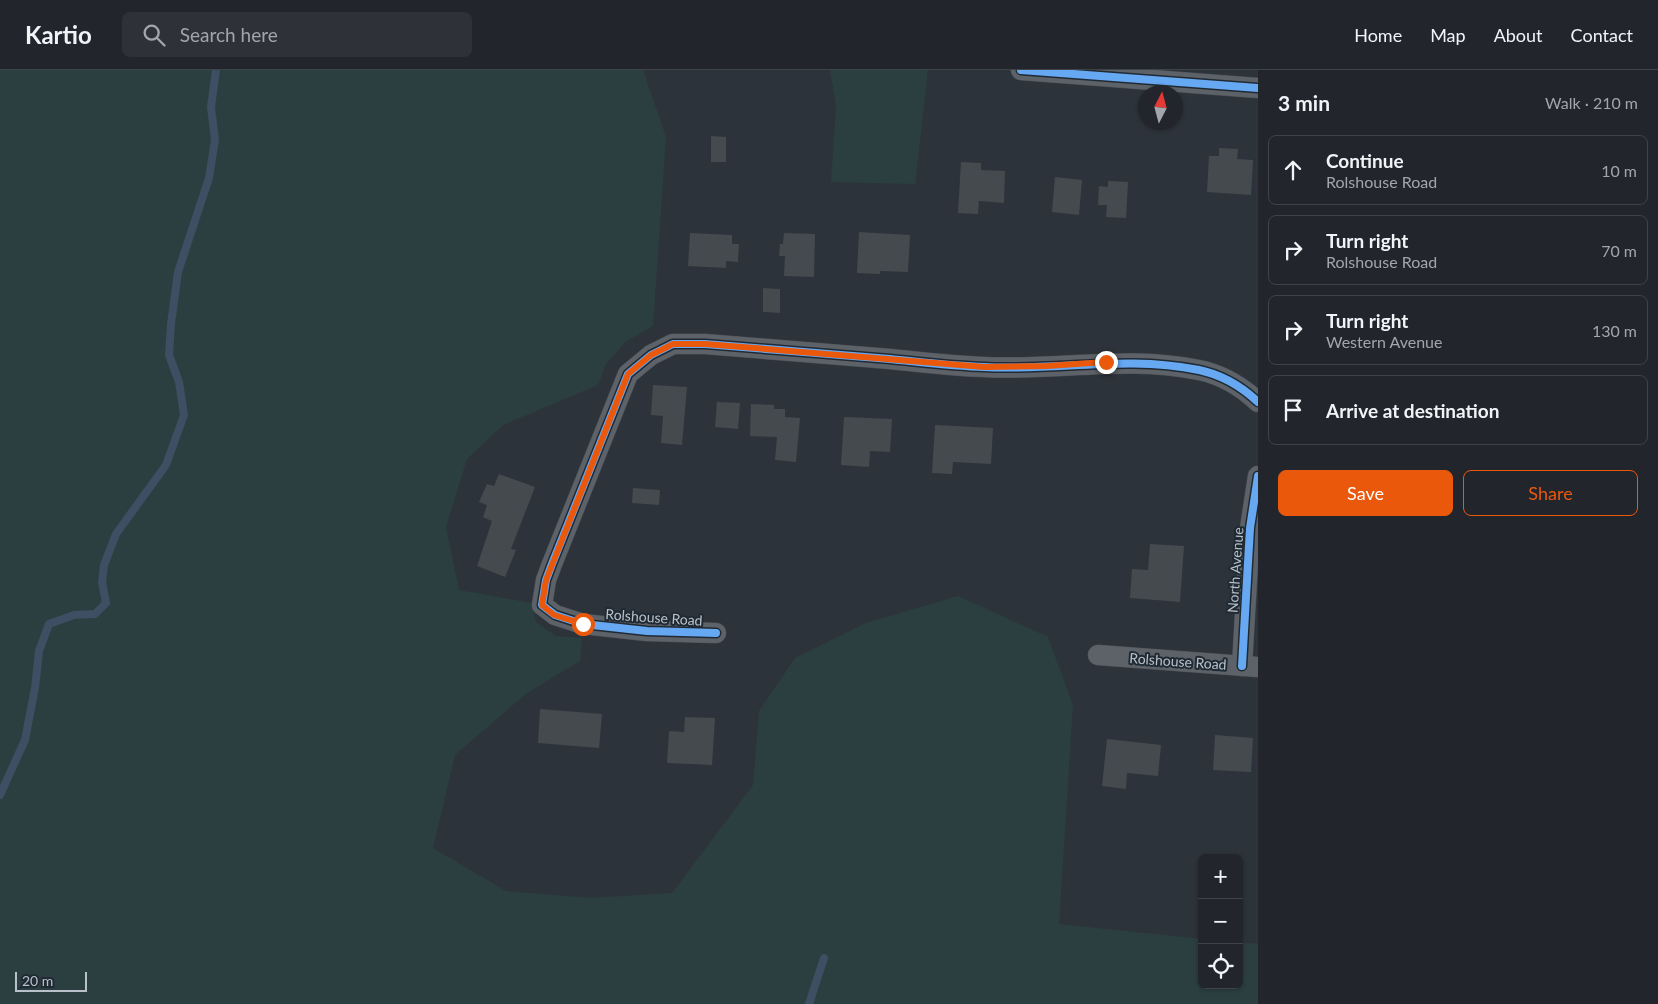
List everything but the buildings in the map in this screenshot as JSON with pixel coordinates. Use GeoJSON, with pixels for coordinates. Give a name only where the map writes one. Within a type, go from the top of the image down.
{"type":"FeatureCollection","features":[{"type":"Feature","properties":{"kind":"street"},"geometry":{"type":"LineString","coordinates":[[1021,70],[1258,88]]}},
{"type":"Feature","properties":{"kind":"street","name":"Rolshouse Road"},"geometry":{"type":"LineString","coordinates":[[716,633],[648,631],[583,624],[554,615],[542,605],[546,580],[628,374],[651,355],[673,344],[705,344],[984,367],[1010,368],[1131,362],[1182,367],[1216,374],[1240,387],[1258,402]]}},
{"type":"Feature","properties":{"kind":"street","name":"North Avenue"},"geometry":{"type":"LineString","coordinates":[[1250,666],[1250,528],[1258,476]]}},
{"type":"Feature","properties":{"kind":"street","name":"Rolshouse Road"},"geometry":{"type":"LineString","coordinates":[[1098,655],[1250,666]]}},
{"type":"Feature","properties":{"kind":"green space"},"geometry":{"type":"Polygon","coordinates":[[[0,70],[643,70],[666,137],[653,326],[625,342],[606,364],[598,385],[503,425],[467,459],[446,527],[459,590],[532,603],[536,622],[556,636],[582,638],[580,661],[527,693],[455,755],[433,848],[506,891],[590,898],[672,893],[753,785],[759,711],[795,658],[866,623],[958,596],[1048,637],[1073,705],[1059,924],[1198,939],[1198,989],[1243,989],[1243,942],[1258,944],[1258,1004],[0,1004],[0,70]]]}},
{"type":"Feature","properties":{"kind":"green space"},"geometry":{"type":"Polygon","coordinates":[[[830,70],[928,70],[915,184],[831,182],[836,106],[830,70]]]}},
{"type":"Feature","properties":{"kind":"waterway"},"geometry":{"type":"LineString","coordinates":[[0,795],[25,740],[35,688],[39,651],[49,624],[74,615],[95,614],[106,603],[102,582],[104,565],[116,534],[166,465],[184,415],[179,382],[169,355],[171,324],[178,272],[209,178],[215,140],[211,107],[216,70]]}},
{"type":"Feature","properties":{"kind":"waterway"},"geometry":{"type":"LineString","coordinates":[[809,1004],[824,958]]}},
{"type":"Feature","properties":{"kind":"cycle path"},"geometry":{"type":"LineString","coordinates":[[1021,70],[1258,88]]}},
{"type":"Feature","properties":{"kind":"cycle path"},"geometry":{"type":"LineString","coordinates":[[716,633],[647,631],[583,624],[555,615],[542,605],[546,580],[628,374],[651,355],[673,344],[705,344],[937,364],[1011,368],[1118,364],[1172,366],[1208,372],[1224,378],[1238,386],[1258,402]]}},
{"type":"Feature","properties":{"kind":"cycle path"},"geometry":{"type":"LineString","coordinates":[[1242,666],[1250,528],[1258,476]]}},
{"type":"Feature","properties":{"kind":"route"},"geometry":{"type":"LineString","coordinates":[[583,624],[554,615],[542,605],[546,580],[628,374],[651,355],[673,344],[705,344],[984,367],[1010,368],[1106,362]]}}]}
